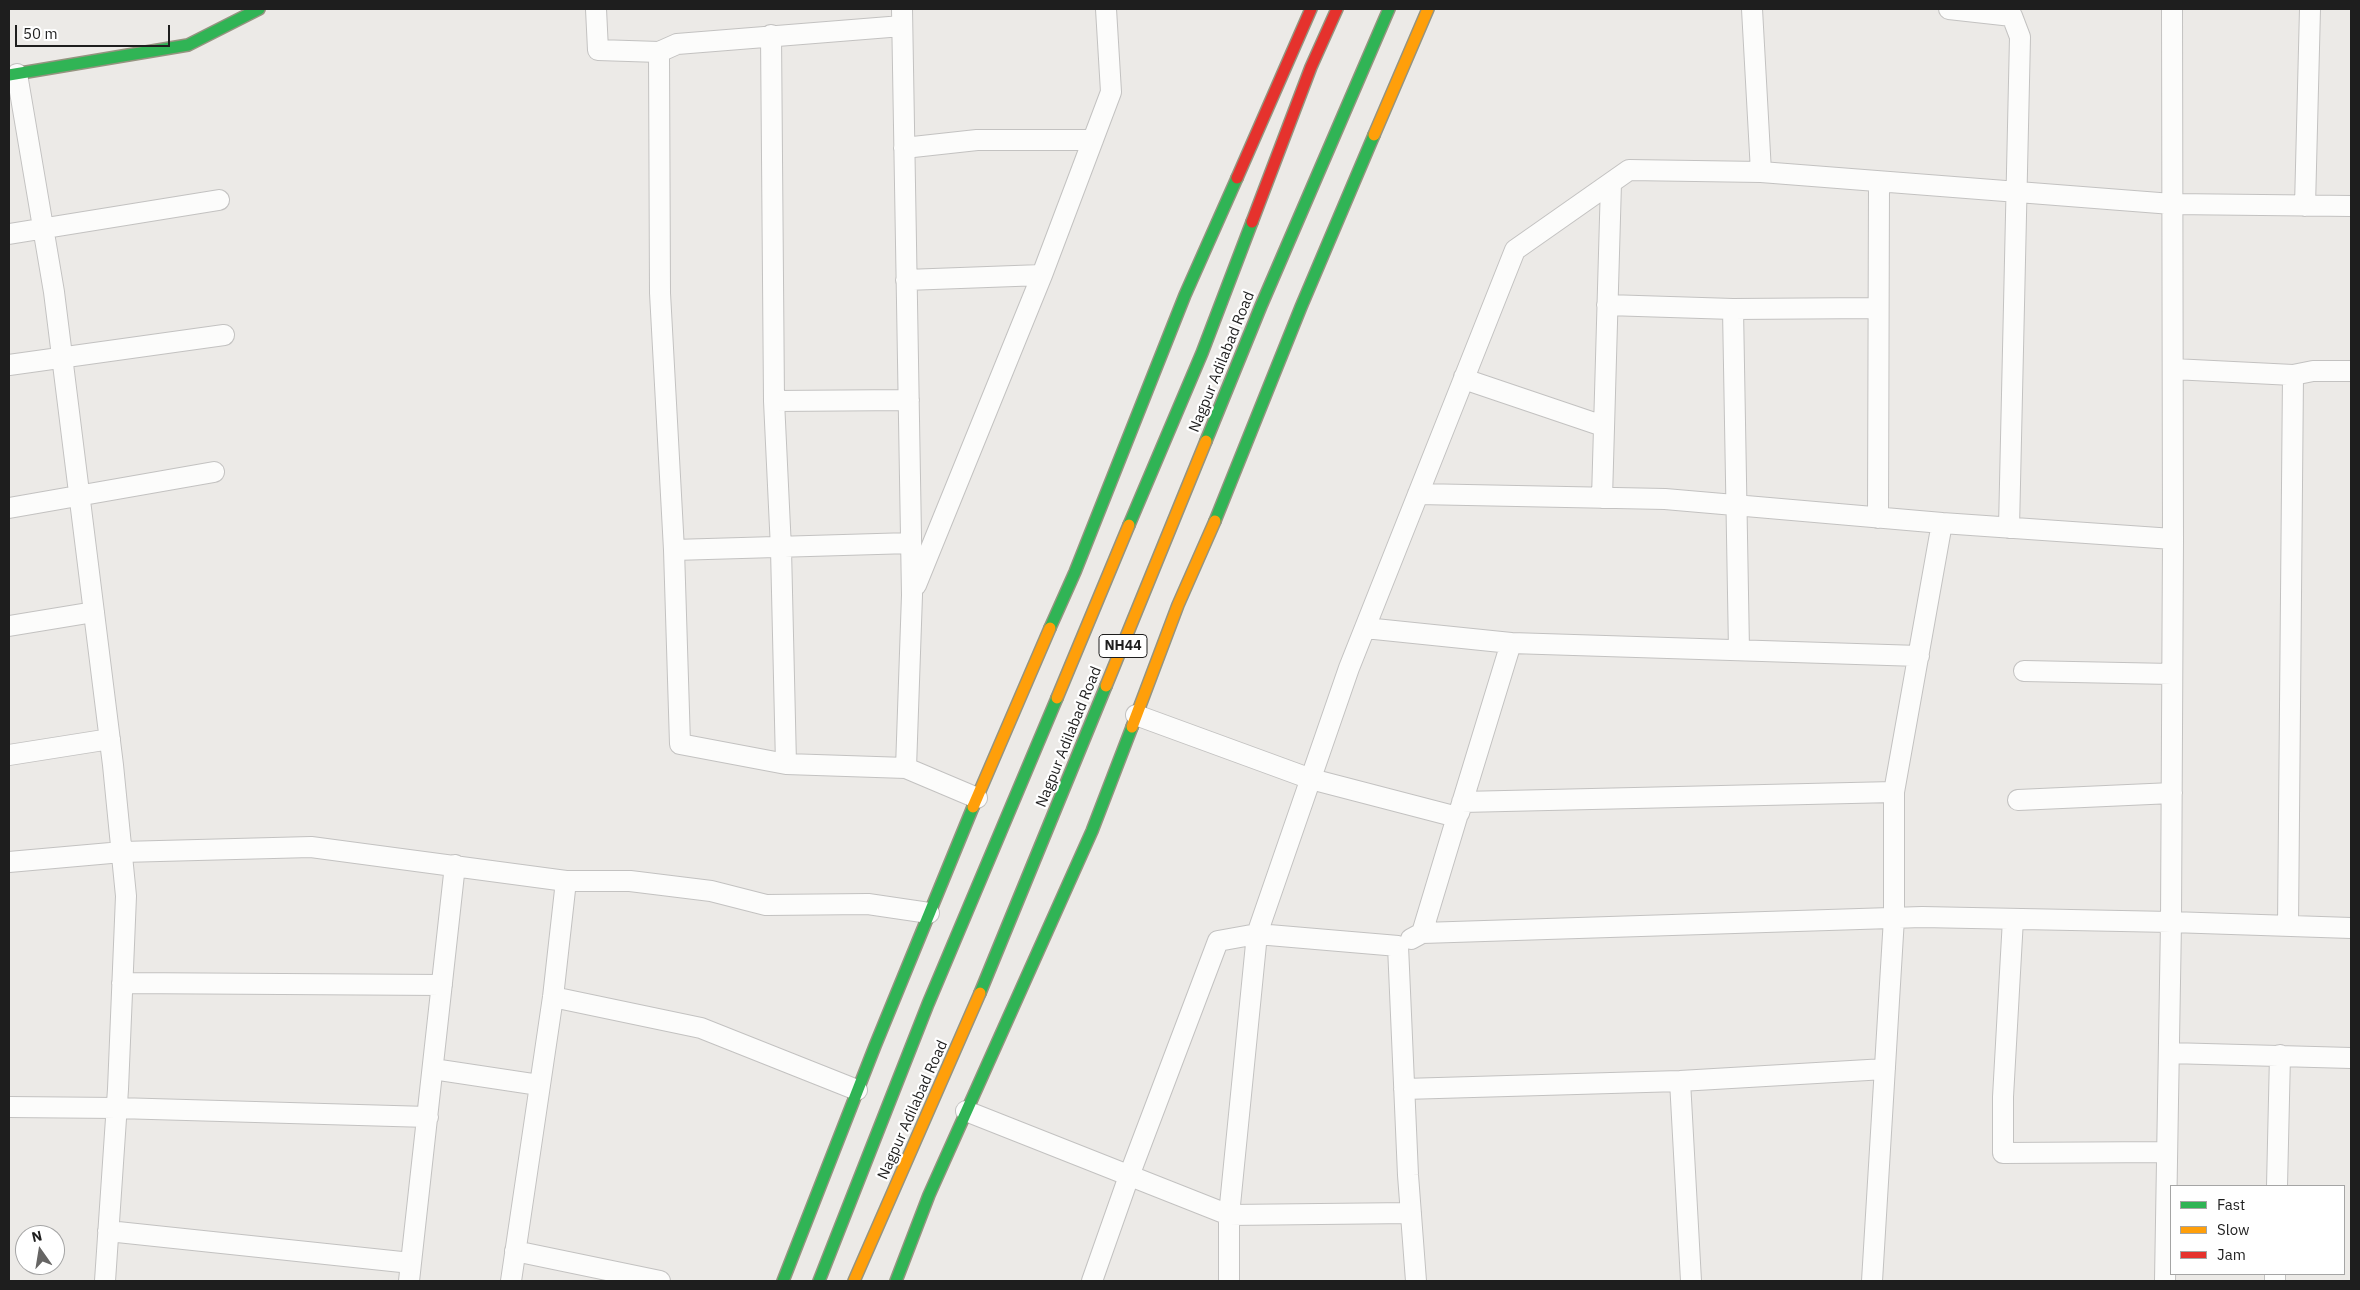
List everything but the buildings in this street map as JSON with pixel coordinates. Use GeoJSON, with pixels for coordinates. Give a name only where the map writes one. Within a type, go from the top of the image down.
{"type":"FeatureCollection","features":[{"type":"Feature","properties":{"kind":"main road"},"geometry":{"type":"LineString","coordinates":[[13,74],[188,45],[259,9]]}},
{"type":"Feature","properties":{"kind":"main road"},"geometry":{"type":"LineString","coordinates":[[783,1281],[857,1090],[929,913],[1075,572],[1185,295],[1310,9]]}},
{"type":"Feature","properties":{"kind":"main road","name":"Nagpur Adilabad Road"},"geometry":{"type":"LineString","coordinates":[[819,1281],[928,1004],[1202,353],[1311,67],[1337,9]]}},
{"type":"Feature","properties":{"kind":"main road","name":"Nagpur Adilabad Road"},"geometry":{"type":"LineString","coordinates":[[854,1281],[979,1007],[1261,306],[1389,9]]}},
{"type":"Feature","properties":{"kind":"main road"},"geometry":{"type":"LineString","coordinates":[[896,1281],[929,1195],[966,1111],[1003,1018],[1092,831],[1178,605],[1230,487],[1301,307],[1428,9]]}},
{"type":"Feature","properties":{"kind":"street"},"geometry":{"type":"LineString","coordinates":[[596,9],[598,50],[659,52],[677,44],[771,35],[902,17],[912,595],[906,768]]}},
{"type":"Feature","properties":{"kind":"street"},"geometry":{"type":"LineString","coordinates":[[912,595],[1042,274],[1111,92],[1106,9]]}},
{"type":"Feature","properties":{"kind":"street"},"geometry":{"type":"LineString","coordinates":[[1752,9],[1762,172]]}},
{"type":"Feature","properties":{"kind":"street"},"geometry":{"type":"LineString","coordinates":[[1949,9],[2012,16],[2020,38],[2008,528]]}},
{"type":"Feature","properties":{"kind":"street"},"geometry":{"type":"LineString","coordinates":[[2165,1281],[2172,793],[2172,9]]}},
{"type":"Feature","properties":{"kind":"street"},"geometry":{"type":"LineString","coordinates":[[2305,206],[2310,9]]}},
{"type":"Feature","properties":{"kind":"street"},"geometry":{"type":"LineString","coordinates":[[771,35],[774,402],[781,549],[786,764]]}},
{"type":"Feature","properties":{"kind":"street"},"geometry":{"type":"LineString","coordinates":[[659,52],[660,293],[674,550],[680,744],[786,764],[906,768],[977,798]]}},
{"type":"Feature","properties":{"kind":"street"},"geometry":{"type":"LineString","coordinates":[[13,74],[43,228],[62,358],[110,739],[126,896],[116,1108],[105,1281]]}},
{"type":"Feature","properties":{"kind":"street"},"geometry":{"type":"LineString","coordinates":[[904,148],[978,140],[1093,140]]}},
{"type":"Feature","properties":{"kind":"street"},"geometry":{"type":"LineString","coordinates":[[1229,1281],[1229,1216],[1257,934],[1365,628],[1514,250],[1629,170],[1762,172],[2172,204],[2351,206]]}},
{"type":"Feature","properties":{"kind":"street"},"geometry":{"type":"LineString","coordinates":[[1878,518],[1877,308],[1879,182]]}},
{"type":"Feature","properties":{"kind":"street"},"geometry":{"type":"LineString","coordinates":[[1602,498],[1611,183]]}},
{"type":"Feature","properties":{"kind":"street"},"geometry":{"type":"LineString","coordinates":[[9,234],[219,200]]}},
{"type":"Feature","properties":{"kind":"street"},"geometry":{"type":"LineString","coordinates":[[906,280],[1042,274]]}},
{"type":"Feature","properties":{"kind":"street"},"geometry":{"type":"LineString","coordinates":[[1607,305],[1734,309],[1877,308]]}},
{"type":"Feature","properties":{"kind":"street"},"geometry":{"type":"LineString","coordinates":[[1734,309],[1739,650]]}},
{"type":"Feature","properties":{"kind":"street"},"geometry":{"type":"LineString","coordinates":[[9,365],[224,335]]}},
{"type":"Feature","properties":{"kind":"street"},"geometry":{"type":"LineString","coordinates":[[2173,369],[2292,375],[2313,370],[2351,371]]}},
{"type":"Feature","properties":{"kind":"street"},"geometry":{"type":"LineString","coordinates":[[2288,926],[2292,375]]}},
{"type":"Feature","properties":{"kind":"street"},"geometry":{"type":"LineString","coordinates":[[1464,377],[1464,379],[1604,426]]}},
{"type":"Feature","properties":{"kind":"street"},"geometry":{"type":"LineString","coordinates":[[774,402],[909,400]]}},
{"type":"Feature","properties":{"kind":"street"},"geometry":{"type":"LineString","coordinates":[[9,508],[214,472]]}},
{"type":"Feature","properties":{"kind":"street"},"geometry":{"type":"LineString","coordinates":[[1418,494],[1665,499],[1942,524],[2173,539]]}},
{"type":"Feature","properties":{"kind":"street"},"geometry":{"type":"LineString","coordinates":[[1872,1281],[1894,918],[1894,792],[1942,524]]}},
{"type":"Feature","properties":{"kind":"street"},"geometry":{"type":"LineString","coordinates":[[674,550],[781,549],[911,543]]}},
{"type":"Feature","properties":{"kind":"street"},"geometry":{"type":"LineString","coordinates":[[9,626],[94,612]]}},
{"type":"Feature","properties":{"kind":"street"},"geometry":{"type":"LineString","coordinates":[[1365,628],[1511,642],[1918,656]]}},
{"type":"Feature","properties":{"kind":"street"},"geometry":{"type":"LineString","coordinates":[[1422,934],[1511,642]]}},
{"type":"Feature","properties":{"kind":"street"},"geometry":{"type":"LineString","coordinates":[[2024,671],[2172,674]]}},
{"type":"Feature","properties":{"kind":"street"},"geometry":{"type":"LineString","coordinates":[[1136,715],[1311,779],[1460,810],[1894,792]]}},
{"type":"Feature","properties":{"kind":"street"},"geometry":{"type":"LineString","coordinates":[[9,755],[110,739]]}},
{"type":"Feature","properties":{"kind":"street"},"geometry":{"type":"LineString","coordinates":[[2018,800],[2172,793]]}},
{"type":"Feature","properties":{"kind":"street"},"geometry":{"type":"LineString","coordinates":[[9,862],[122,852],[311,847],[455,865],[484,872],[566,881],[648,883],[711,891],[766,905],[868,904],[929,913]]}},
{"type":"Feature","properties":{"kind":"street"},"geometry":{"type":"LineString","coordinates":[[108,1231],[410,1272],[455,865]]}},
{"type":"Feature","properties":{"kind":"street"},"geometry":{"type":"LineString","coordinates":[[511,1281],[553,997],[566,881]]}},
{"type":"Feature","properties":{"kind":"street"},"geometry":{"type":"LineString","coordinates":[[1092,1281],[1129,1176],[1218,941],[1257,934],[1398,946],[1422,934],[1894,918],[2171,922],[2351,928]]}},
{"type":"Feature","properties":{"kind":"street"},"geometry":{"type":"LineString","coordinates":[[2013,919],[2003,1096],[2003,1153],[2167,1152]]}},
{"type":"Feature","properties":{"kind":"street"},"geometry":{"type":"LineString","coordinates":[[1398,946],[1404,1089],[1416,1281]]}},
{"type":"Feature","properties":{"kind":"street"},"geometry":{"type":"LineString","coordinates":[[122,983],[442,985]]}},
{"type":"Feature","properties":{"kind":"street"},"geometry":{"type":"LineString","coordinates":[[553,997],[701,1028],[857,1090]]}},
{"type":"Feature","properties":{"kind":"street"},"geometry":{"type":"LineString","coordinates":[[2169,1053],[2351,1058]]}},
{"type":"Feature","properties":{"kind":"street"},"geometry":{"type":"LineString","coordinates":[[2277,1185],[2280,1055]]}},
{"type":"Feature","properties":{"kind":"street"},"geometry":{"type":"LineString","coordinates":[[433,1069],[539,1085]]}},
{"type":"Feature","properties":{"kind":"street"},"geometry":{"type":"LineString","coordinates":[[1404,1089],[1680,1081],[1885,1069]]}},
{"type":"Feature","properties":{"kind":"street"},"geometry":{"type":"LineString","coordinates":[[1680,1081],[1691,1281]]}},
{"type":"Feature","properties":{"kind":"street"},"geometry":{"type":"LineString","coordinates":[[9,1107],[116,1108],[428,1117]]}},
{"type":"Feature","properties":{"kind":"street"},"geometry":{"type":"LineString","coordinates":[[966,1111],[1229,1216],[1411,1213]]}},
{"type":"Feature","properties":{"kind":"street"},"geometry":{"type":"LineString","coordinates":[[515,1251],[660,1281]]}},
{"type":"Feature","properties":{"kind":"traffic: fast"},"geometry":{"type":"LineString","coordinates":[[9,75],[188,45],[259,9]]}},
{"type":"Feature","properties":{"kind":"traffic: fast"},"geometry":{"type":"LineString","coordinates":[[1206,441],[1261,306],[1389,9]]}},
{"type":"Feature","properties":{"kind":"traffic: fast"},"geometry":{"type":"LineString","coordinates":[[1215,521],[1301,307],[1374,135]]}},
{"type":"Feature","properties":{"kind":"traffic: fast"},"geometry":{"type":"LineString","coordinates":[[1050,628],[1075,572],[1185,295],[1237,178]]}},
{"type":"Feature","properties":{"kind":"traffic: fast"},"geometry":{"type":"LineString","coordinates":[[1129,525],[1202,353],[1252,222]]}},
{"type":"Feature","properties":{"kind":"traffic: fast"},"geometry":{"type":"LineString","coordinates":[[980,993],[1106,686]]}},
{"type":"Feature","properties":{"kind":"traffic: fast"},"geometry":{"type":"LineString","coordinates":[[819,1281],[928,1004],[1057,698]]}},
{"type":"Feature","properties":{"kind":"traffic: fast"},"geometry":{"type":"LineString","coordinates":[[896,1281],[929,1195],[1092,831],[1132,727]]}},
{"type":"Feature","properties":{"kind":"traffic: fast"},"geometry":{"type":"LineString","coordinates":[[783,1281],[875,1046],[973,807]]}},
{"type":"Feature","properties":{"kind":"traffic: slow"},"geometry":{"type":"LineString","coordinates":[[1374,135],[1428,9]]}},
{"type":"Feature","properties":{"kind":"traffic: slow"},"geometry":{"type":"LineString","coordinates":[[1106,686],[1206,441]]}},
{"type":"Feature","properties":{"kind":"traffic: slow"},"geometry":{"type":"LineString","coordinates":[[1132,727],[1178,605],[1215,521]]}},
{"type":"Feature","properties":{"kind":"traffic: slow"},"geometry":{"type":"LineString","coordinates":[[1057,698],[1129,525]]}},
{"type":"Feature","properties":{"kind":"traffic: slow"},"geometry":{"type":"LineString","coordinates":[[973,807],[1050,628]]}},
{"type":"Feature","properties":{"kind":"traffic: slow"},"geometry":{"type":"LineString","coordinates":[[854,1281],[980,993]]}},
{"type":"Feature","properties":{"kind":"traffic: jam"},"geometry":{"type":"LineString","coordinates":[[1237,178],[1311,9]]}},
{"type":"Feature","properties":{"kind":"traffic: jam"},"geometry":{"type":"LineString","coordinates":[[1252,222],[1311,67],[1337,9]]}}]}
